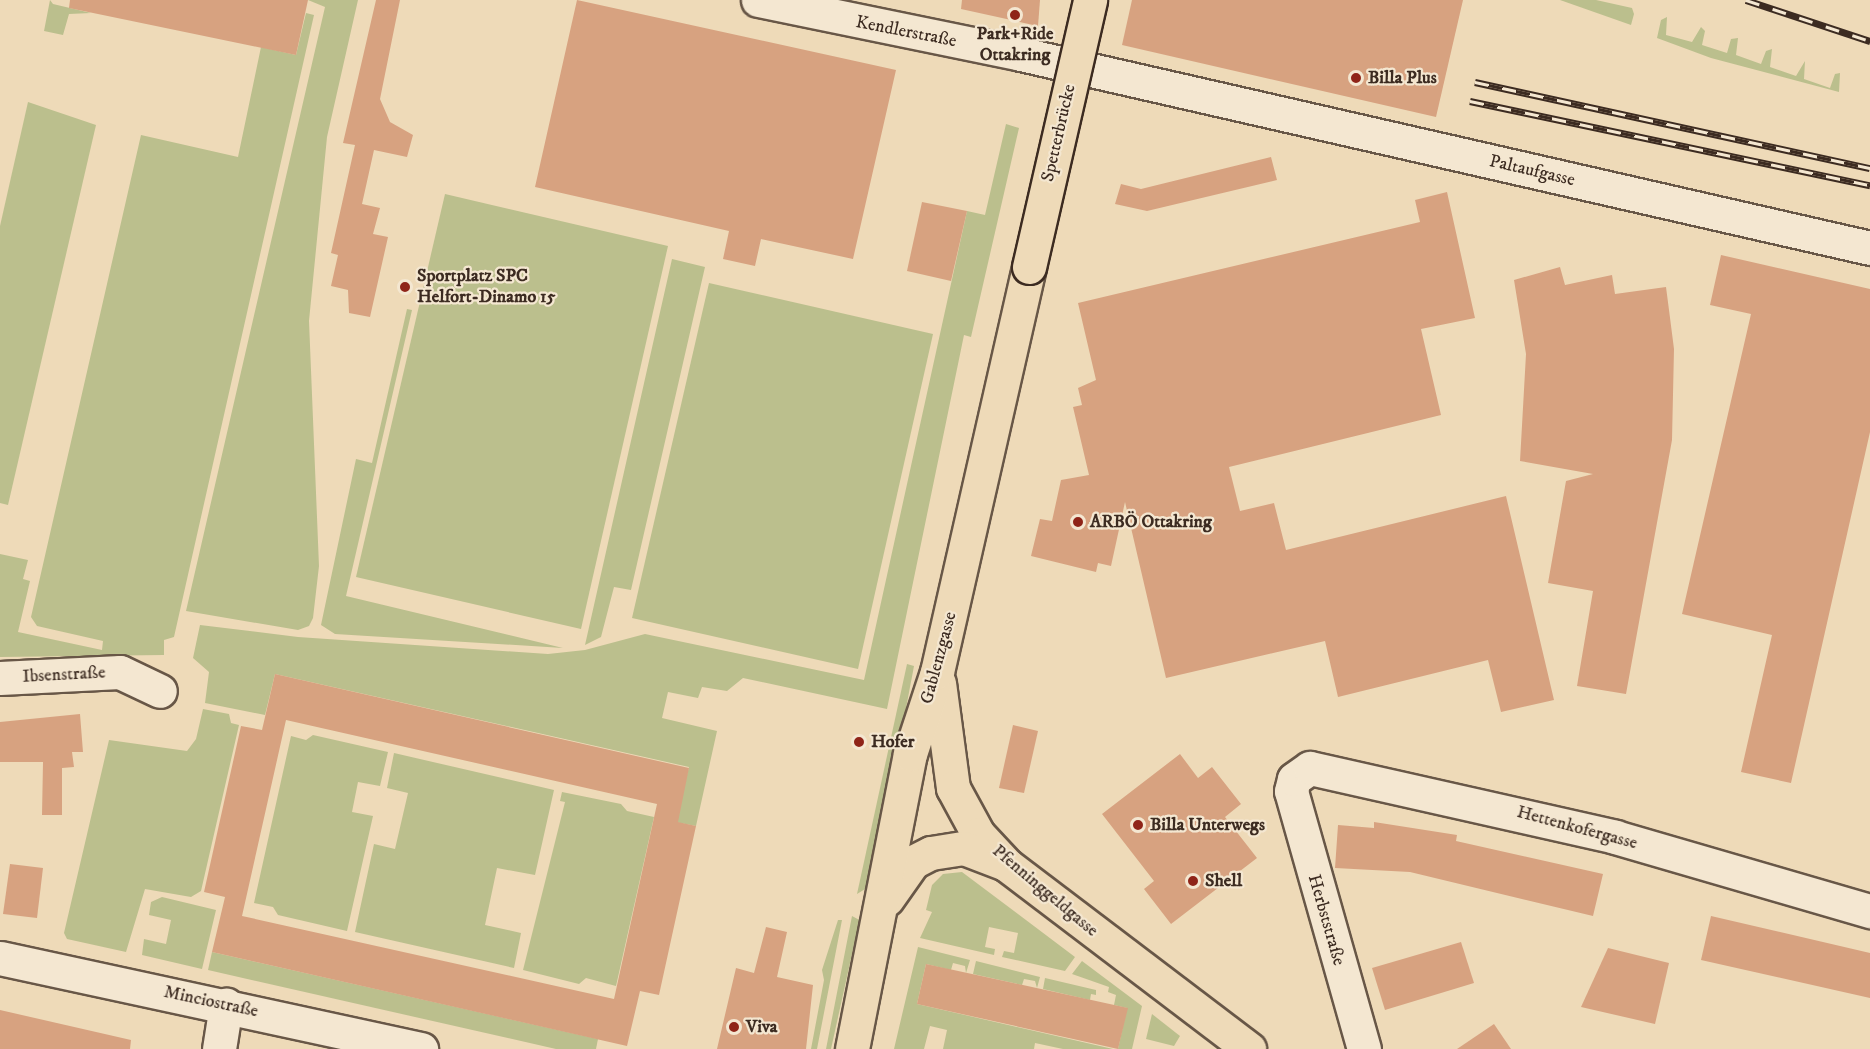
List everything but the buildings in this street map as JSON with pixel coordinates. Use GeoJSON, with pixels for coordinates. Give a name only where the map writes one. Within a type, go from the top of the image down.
{"type":"FeatureCollection","features":[{"type":"Feature","properties":{"kind":"main road","name":"Spetterbrücke"},"geometry":{"type":"LineString","coordinates":[[1029,267],[1090,0]]}},
{"type":"Feature","properties":{"kind":"main road","name":"Gablenzgasse"},"geometry":{"type":"LineString","coordinates":[[852,1049],[910,754],[937,672],[1029,267]]}},
{"type":"Feature","properties":{"kind":"main road","name":"Pfenninggeldgasse"},"geometry":{"type":"LineString","coordinates":[[937,672],[953,788],[963,814],[1007,865],[1249,1049]]}},
{"type":"Feature","properties":{"kind":"main road"},"geometry":{"type":"LineString","coordinates":[[881,907],[913,862],[931,853],[964,848],[1007,865]]}},
{"type":"Feature","properties":{"kind":"street","name":"Kendlerstraße"},"geometry":{"type":"LineString","coordinates":[[758,0],[1195,94]]}},
{"type":"Feature","properties":{"kind":"street","name":"Paltaufgasse"},"geometry":{"type":"LineString","coordinates":[[1195,94],[1870,248]]}},
{"type":"Feature","properties":{"kind":"street","name":"Ibsenstraße"},"geometry":{"type":"LineString","coordinates":[[0,678],[120,672],[160,691]]}},
{"type":"Feature","properties":{"kind":"street","name":"Hettenkofergasse"},"geometry":{"type":"LineString","coordinates":[[1291,791],[1294,779],[1311,768],[1387,782],[1615,837],[1870,911]]}},
{"type":"Feature","properties":{"kind":"street","name":"Herbststraße"},"geometry":{"type":"LineString","coordinates":[[1291,791],[1364,1049]]}},
{"type":"Feature","properties":{"kind":"street","name":"Minciostraße"},"geometry":{"type":"LineString","coordinates":[[0,958],[422,1049]]}},
{"type":"Feature","properties":{"kind":"street"},"geometry":{"type":"LineString","coordinates":[[219,1049],[226,1005]]}},
{"type":"Feature","properties":{"kind":"green space"},"geometry":{"type":"Polygon","coordinates":[[[50,0],[53,4],[91,13],[69,14],[63,35],[44,31],[50,0]]]}},
{"type":"Feature","properties":{"kind":"green space"},"geometry":{"type":"Polygon","coordinates":[[[308,0],[358,0],[327,137],[309,321],[319,566],[313,618],[309,626],[298,630],[186,611],[325,7],[308,0]]]}},
{"type":"Feature","properties":{"kind":"green space"},"geometry":{"type":"Polygon","coordinates":[[[1560,0],[1596,0],[1632,8],[1634,14],[1631,25],[1560,0]]]}},
{"type":"Feature","properties":{"kind":"green space"},"geometry":{"type":"Polygon","coordinates":[[[306,13],[314,15],[174,637],[164,640],[164,655],[0,657],[0,554],[28,560],[23,579],[30,581],[18,632],[102,650],[103,641],[37,626],[31,617],[141,135],[238,157],[261,47],[296,55],[306,13]]]}},
{"type":"Feature","properties":{"kind":"green space"},"geometry":{"type":"Polygon","coordinates":[[[1667,17],[1666,35],[1692,42],[1701,27],[1705,31],[1702,45],[1727,53],[1731,39],[1738,38],[1736,55],[1761,64],[1766,51],[1772,49],[1770,67],[1796,76],[1805,61],[1804,79],[1830,88],[1835,74],[1840,73],[1839,92],[1711,58],[1657,38],[1661,20],[1667,17]]]}},
{"type":"Feature","properties":{"kind":"green space"},"geometry":{"type":"Polygon","coordinates":[[[28,102],[96,125],[8,505],[0,503],[0,226],[28,102]]]}},
{"type":"Feature","properties":{"kind":"green space"},"geometry":{"type":"Polygon","coordinates":[[[1006,124],[1019,128],[971,337],[964,335],[887,709],[743,678],[727,691],[702,687],[698,698],[668,692],[662,718],[717,731],[696,826],[675,822],[689,767],[275,674],[265,715],[205,703],[209,672],[193,658],[200,625],[298,637],[548,654],[585,650],[645,634],[864,680],[967,211],[985,215],[1006,124]]]}},
{"type":"Feature","properties":{"kind":"green space"},"geometry":{"type":"Polygon","coordinates":[[[445,194],[668,246],[581,629],[356,577],[445,194]]]}},
{"type":"Feature","properties":{"kind":"green space"},"geometry":{"type":"Polygon","coordinates":[[[672,259],[705,267],[631,590],[614,587],[601,637],[585,645],[672,259]]]}},
{"type":"Feature","properties":{"kind":"green space"},"geometry":{"type":"Polygon","coordinates":[[[709,283],[933,334],[858,669],[632,618],[709,283]]]}},
{"type":"Feature","properties":{"kind":"green space"},"geometry":{"type":"Polygon","coordinates":[[[407,309],[412,310],[346,596],[563,648],[335,634],[321,625],[356,459],[372,463],[407,309]]]}},
{"type":"Feature","properties":{"kind":"green space"},"geometry":{"type":"Polygon","coordinates":[[[907,664],[914,666],[874,877],[870,886],[857,894],[907,664]]]}},
{"type":"Feature","properties":{"kind":"green space"},"geometry":{"type":"Polygon","coordinates":[[[203,709],[229,714],[231,723],[239,725],[201,891],[191,897],[145,889],[126,952],[67,939],[64,933],[109,740],[187,751],[196,739],[203,709]]]}},
{"type":"Feature","properties":{"kind":"green space"},"geometry":{"type":"Polygon","coordinates":[[[313,735],[388,752],[380,786],[358,782],[352,812],[373,816],[347,931],[278,915],[273,907],[254,903],[291,736],[306,740],[313,735]]]}},
{"type":"Feature","properties":{"kind":"green space"},"geometry":{"type":"Polygon","coordinates":[[[394,753],[554,790],[535,875],[497,868],[485,925],[521,933],[514,968],[355,932],[374,844],[395,849],[408,793],[387,788],[394,753]]]}},
{"type":"Feature","properties":{"kind":"green space"},"geometry":{"type":"Polygon","coordinates":[[[562,792],[621,804],[627,811],[654,817],[616,986],[586,978],[579,984],[523,970],[565,802],[560,801],[562,792]]]}},
{"type":"Feature","properties":{"kind":"green space"},"geometry":{"type":"Polygon","coordinates":[[[962,872],[1075,957],[1065,971],[1002,957],[1004,951],[1014,953],[1018,933],[989,927],[985,947],[995,949],[994,955],[920,938],[932,912],[926,910],[932,885],[943,874],[962,872]]]}},
{"type":"Feature","properties":{"kind":"green space"},"geometry":{"type":"Polygon","coordinates":[[[162,897],[216,910],[202,969],[142,955],[144,939],[166,944],[171,920],[149,915],[151,902],[162,897]]]}},
{"type":"Feature","properties":{"kind":"green space"},"geometry":{"type":"Polygon","coordinates":[[[852,916],[865,923],[865,936],[856,936],[831,1049],[826,1049],[852,916]]]}},
{"type":"Feature","properties":{"kind":"green space"},"geometry":{"type":"Polygon","coordinates":[[[838,920],[842,920],[817,1049],[811,1049],[824,980],[822,970],[838,920]]]}},
{"type":"Feature","properties":{"kind":"green space"},"geometry":{"type":"Polygon","coordinates":[[[918,947],[970,960],[966,973],[965,966],[953,963],[951,970],[926,964],[917,1004],[1113,1049],[1063,1049],[1035,1043],[1034,1049],[943,1049],[947,1030],[930,1026],[924,1049],[894,1049],[918,947]]]}},
{"type":"Feature","properties":{"kind":"green space"},"geometry":{"type":"Polygon","coordinates":[[[212,952],[598,1039],[596,1049],[556,1049],[208,970],[212,952]]]}},
{"type":"Feature","properties":{"kind":"green space"},"geometry":{"type":"Polygon","coordinates":[[[976,961],[1040,977],[1037,988],[1035,981],[1024,979],[1022,985],[973,974],[976,961]]]}},
{"type":"Feature","properties":{"kind":"green space"},"geometry":{"type":"Polygon","coordinates":[[[1082,961],[1142,1006],[1132,1049],[1118,1049],[1127,1008],[1114,1005],[1116,995],[1108,992],[1109,987],[1072,974],[1082,961]]]}},
{"type":"Feature","properties":{"kind":"green space"},"geometry":{"type":"Polygon","coordinates":[[[1045,978],[1096,990],[1096,995],[1091,994],[1090,1000],[1043,989],[1045,978]]]}},
{"type":"Feature","properties":{"kind":"green space"},"geometry":{"type":"Polygon","coordinates":[[[1152,1014],[1180,1036],[1174,1046],[1146,1039],[1152,1014]]]}},
{"type":"Feature","properties":{"kind":"railway"},"geometry":{"type":"LineString","coordinates":[[1746,0],[1870,41]]}},
{"type":"Feature","properties":{"kind":"railway"},"geometry":{"type":"LineString","coordinates":[[1475,82],[1870,168]]}},
{"type":"Feature","properties":{"kind":"railway"},"geometry":{"type":"LineString","coordinates":[[1470,101],[1870,185]]}},
{"type":"Feature","properties":{"kind":"place","name":"Park+Ride Ottakring"},"geometry":{"type":"Point","coordinates":[1015,15]}},
{"type":"Feature","properties":{"kind":"place","name":"Billa Plus"},"geometry":{"type":"Point","coordinates":[1356,78]}},
{"type":"Feature","properties":{"kind":"place","name":"Sportplatz SPC Helfort-Dinamo 15"},"geometry":{"type":"Point","coordinates":[405,287]}},
{"type":"Feature","properties":{"kind":"place","name":"ARBÖ Ottakring"},"geometry":{"type":"Point","coordinates":[1078,522]}},
{"type":"Feature","properties":{"kind":"place","name":"Hofer"},"geometry":{"type":"Point","coordinates":[859,742]}},
{"type":"Feature","properties":{"kind":"place","name":"Billa Unterwegs"},"geometry":{"type":"Point","coordinates":[1138,825]}},
{"type":"Feature","properties":{"kind":"place","name":"Shell"},"geometry":{"type":"Point","coordinates":[1193,881]}},
{"type":"Feature","properties":{"kind":"place","name":"Viva"},"geometry":{"type":"Point","coordinates":[734,1027]}}]}
